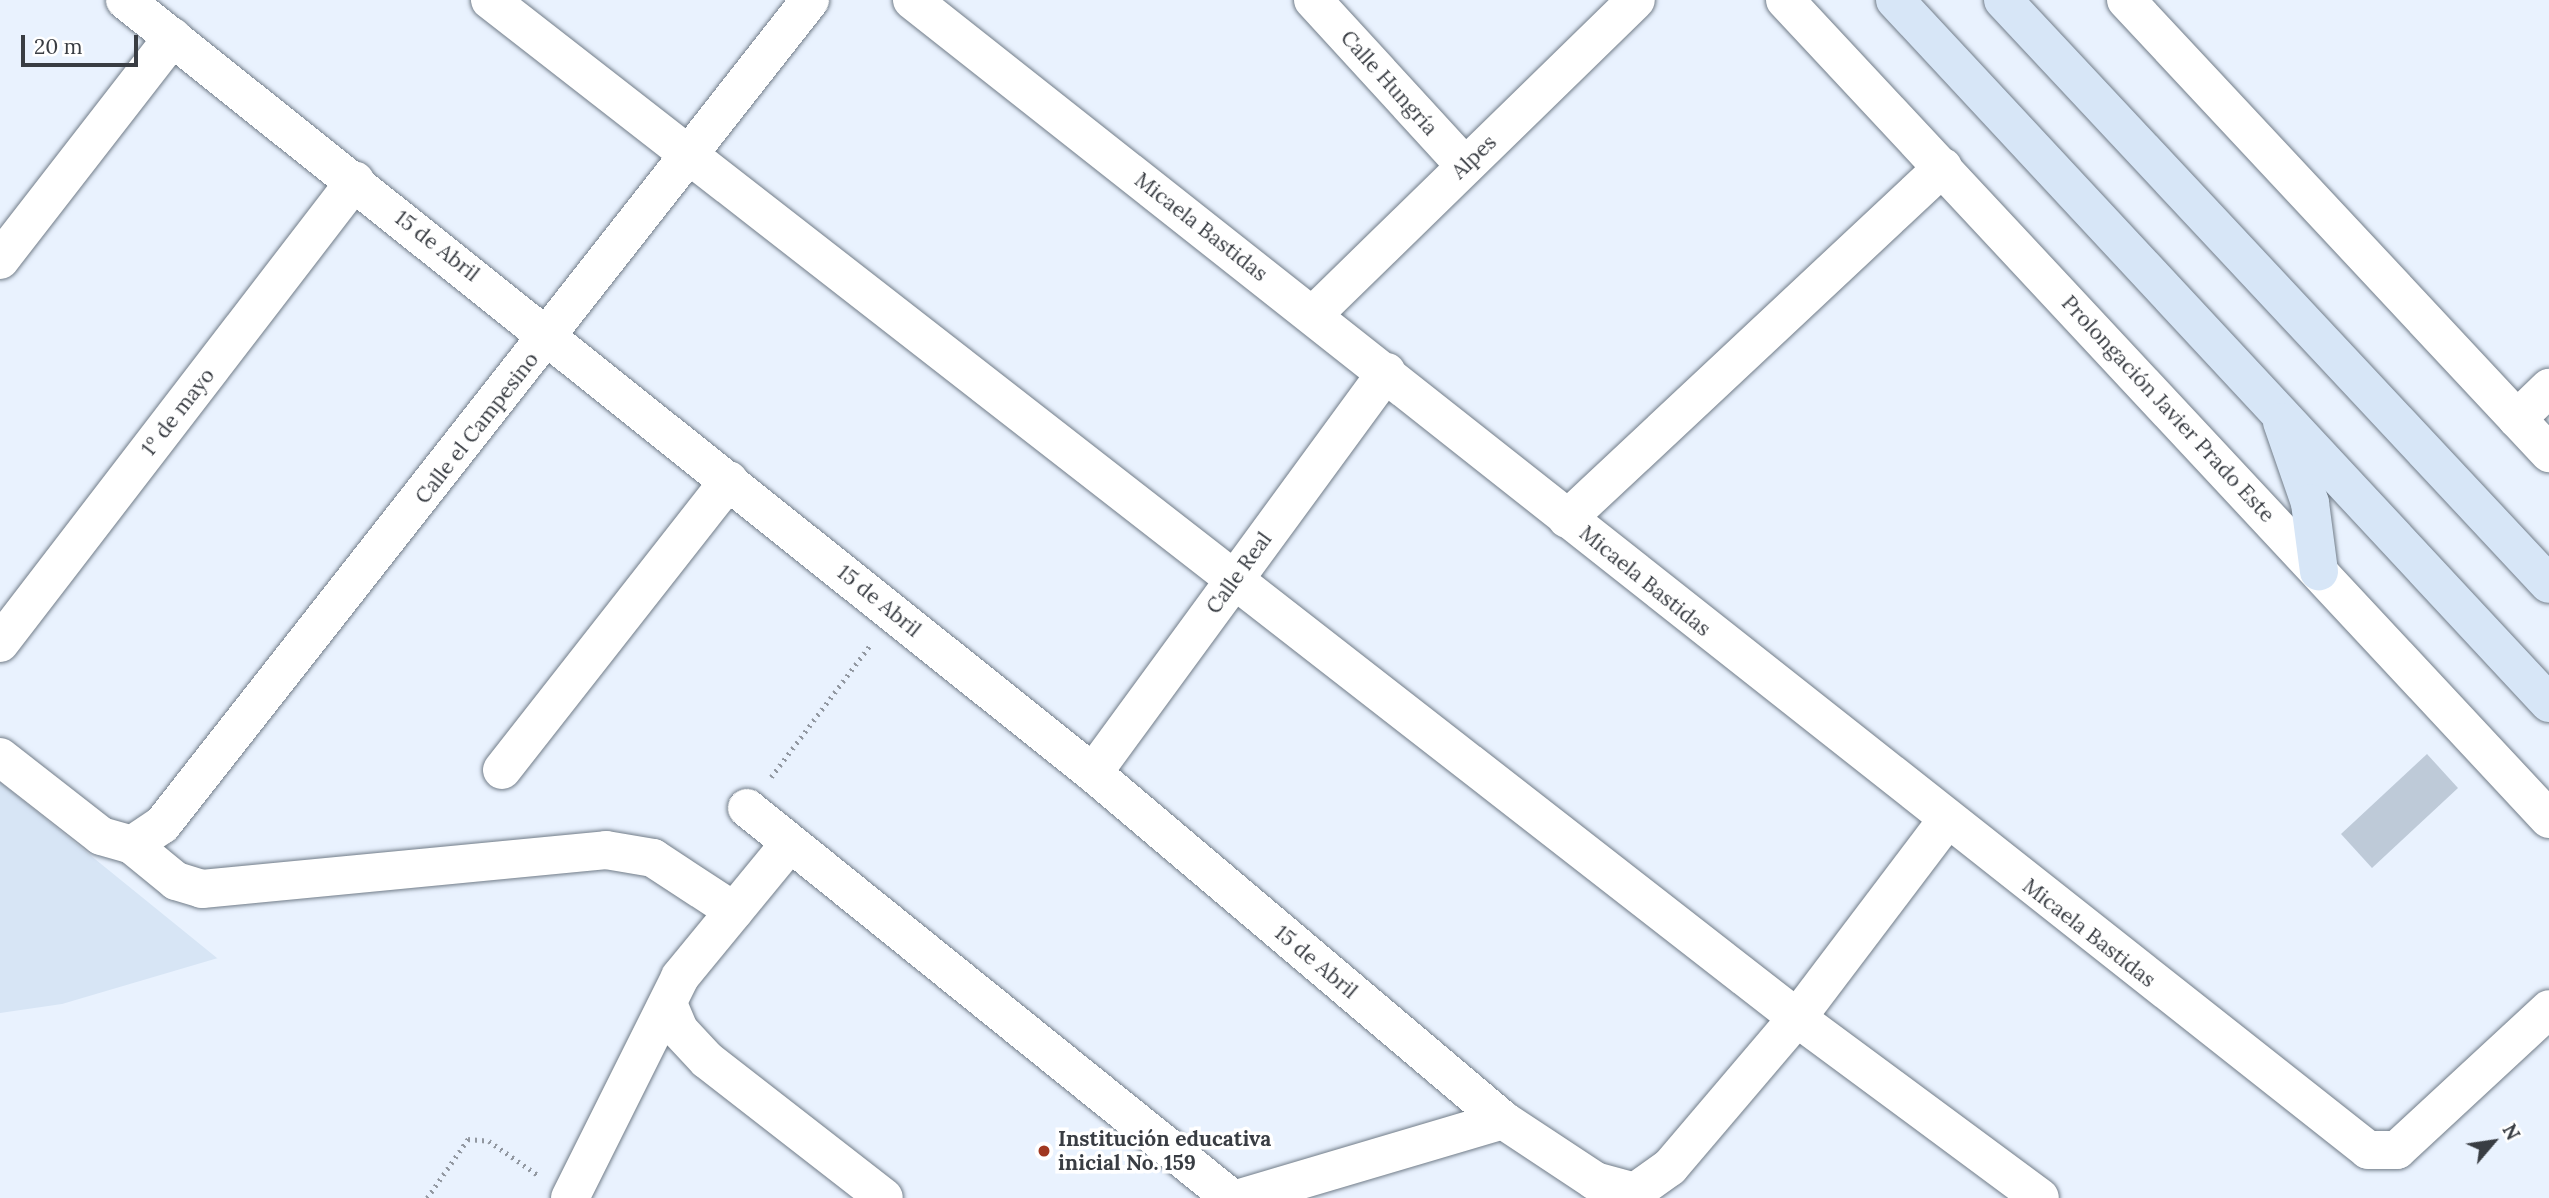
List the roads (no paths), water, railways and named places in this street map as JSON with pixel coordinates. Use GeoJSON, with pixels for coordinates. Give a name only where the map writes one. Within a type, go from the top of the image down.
{"type":"FeatureCollection","features":[{"type":"Feature","properties":{"kind":"main road"},"geometry":{"type":"LineString","coordinates":[[1895,0],[2275,404],[2549,703]]}},
{"type":"Feature","properties":{"kind":"main road"},"geometry":{"type":"LineString","coordinates":[[2004,0],[2549,584]]}},
{"type":"Feature","properties":{"kind":"main road"},"geometry":{"type":"LineString","coordinates":[[2275,404],[2306,486],[2319,571]]}},
{"type":"Feature","properties":{"kind":"street","name":"15 de Abril"},"geometry":{"type":"LineString","coordinates":[[125,0],[551,335],[1093,773],[1503,1120],[1595,1181],[1635,1192],[1670,1167],[1797,1018]]}},
{"type":"Feature","properties":{"kind":"street"},"geometry":{"type":"LineString","coordinates":[[490,0],[1797,1018],[2040,1198]]}},
{"type":"Feature","properties":{"kind":"street","name":"Calle el Campesino"},"geometry":{"type":"LineString","coordinates":[[132,845],[162,825],[551,335],[810,0]]}},
{"type":"Feature","properties":{"kind":"street","name":"Micaela Bastidas"},"geometry":{"type":"LineString","coordinates":[[912,0],[1386,372],[1946,821],[2355,1142],[2382,1154],[2410,1140],[2549,1009]]}},
{"type":"Feature","properties":{"kind":"street","name":"Calle Hungría"},"geometry":{"type":"LineString","coordinates":[[1313,0],[1465,166]]}},
{"type":"Feature","properties":{"kind":"street","name":"Alpes"},"geometry":{"type":"LineString","coordinates":[[1313,315],[1636,0]]}},
{"type":"Feature","properties":{"kind":"street","name":"Prolongación Javier Prado Este"},"geometry":{"type":"LineString","coordinates":[[1785,0],[1943,166],[2549,819]]}},
{"type":"Feature","properties":{"kind":"street"},"geometry":{"type":"LineString","coordinates":[[2126,0],[2549,453]]}},
{"type":"Feature","properties":{"kind":"street"},"geometry":{"type":"LineString","coordinates":[[0,260],[173,37]]}},
{"type":"Feature","properties":{"kind":"street"},"geometry":{"type":"LineString","coordinates":[[1567,519],[1943,166]]}},
{"type":"Feature","properties":{"kind":"street","name":"1º de mayo"},"geometry":{"type":"LineString","coordinates":[[0,643],[355,181]]}},
{"type":"Feature","properties":{"kind":"street","name":"Calle Real"},"geometry":{"type":"LineString","coordinates":[[1093,773],[1386,372]]}},
{"type":"Feature","properties":{"kind":"street"},"geometry":{"type":"LineString","coordinates":[[2517,419],[2549,388]]}},
{"type":"Feature","properties":{"kind":"street"},"geometry":{"type":"LineString","coordinates":[[502,770],[729,480]]}},
{"type":"Feature","properties":{"kind":"street"},"geometry":{"type":"LineString","coordinates":[[0,757],[101,836],[132,845],[176,881],[202,889],[606,850],[653,858],[734,911]]}},
{"type":"Feature","properties":{"kind":"street"},"geometry":{"type":"LineString","coordinates":[[747,808],[1231,1198]]}},
{"type":"Feature","properties":{"kind":"street"},"geometry":{"type":"LineString","coordinates":[[1797,1018],[1946,821]]}},
{"type":"Feature","properties":{"kind":"street"},"geometry":{"type":"LineString","coordinates":[[570,1198],[669,1006],[680,977],[790,844]]}},
{"type":"Feature","properties":{"kind":"street"},"geometry":{"type":"LineString","coordinates":[[669,1006],[679,1030],[707,1060],[884,1198]]}},
{"type":"Feature","properties":{"kind":"street"},"geometry":{"type":"LineString","coordinates":[[1240,1198],[1503,1120]]}},
{"type":"Feature","properties":{"kind":"place","name":"Institución educativa inicial No. 159"},"geometry":{"type":"Point","coordinates":[1044,1151]}}]}
